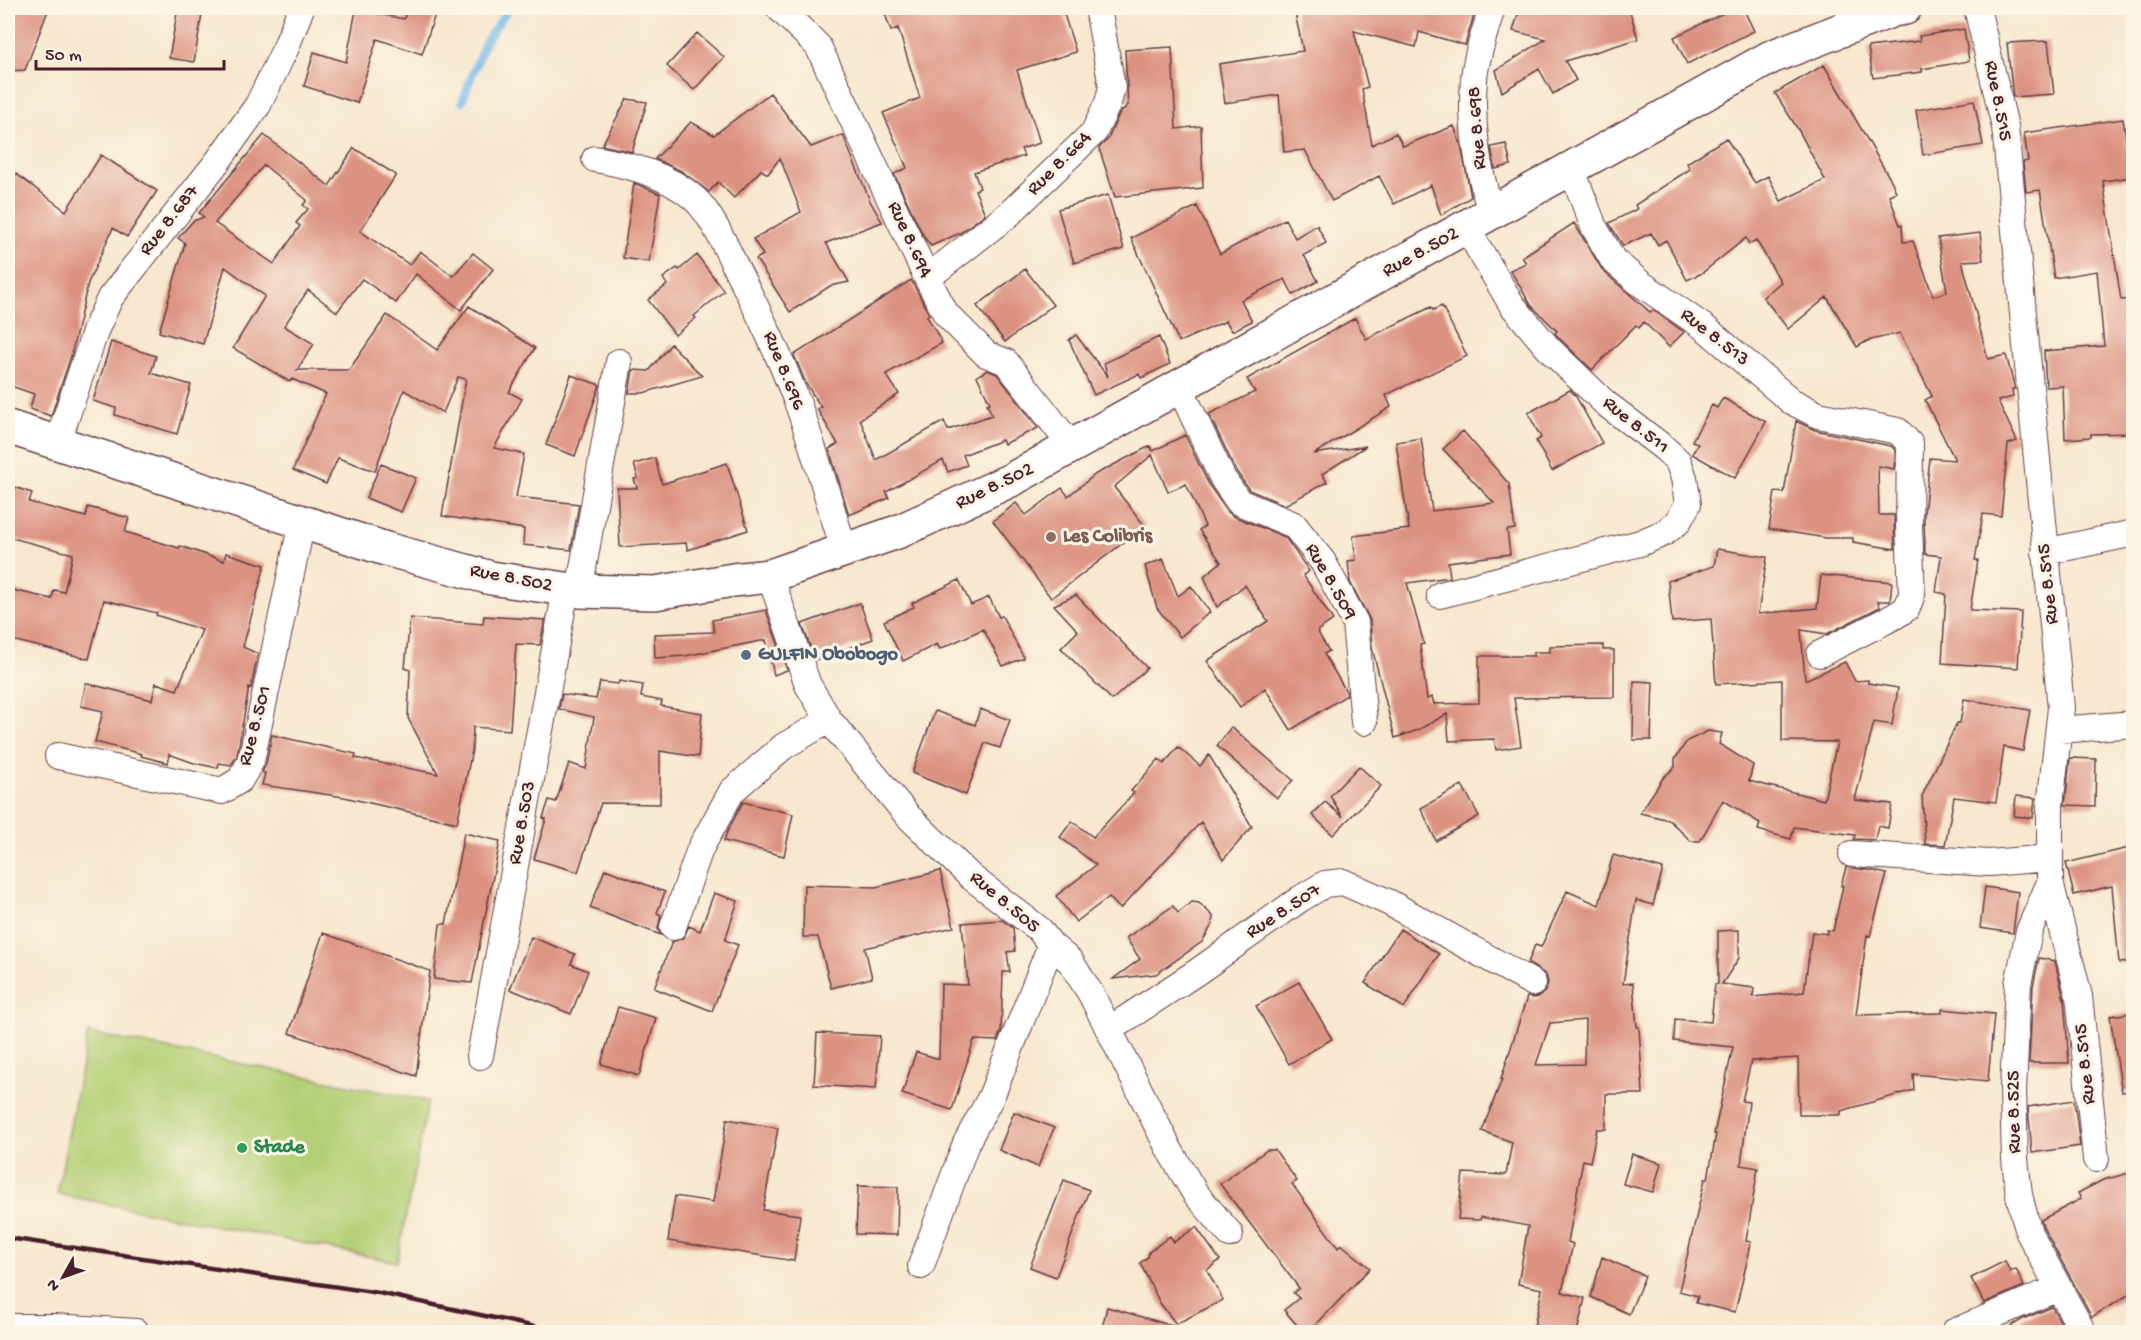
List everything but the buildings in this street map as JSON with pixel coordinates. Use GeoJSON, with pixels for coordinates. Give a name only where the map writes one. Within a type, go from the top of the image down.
{"type":"FeatureCollection","features":[{"type":"Feature","properties":{"kind":"main road","name":"Rue 8.502"},"geometry":{"type":"LineString","coordinates":[[8,427],[386,549],[491,578],[572,590],[655,593],[770,576],[845,552],[900,531],[1011,480],[1073,448],[1771,57],[1893,10],[1905,8]]}},
{"type":"Feature","properties":{"kind":"street","name":"Rue 8.687"},"geometry":{"type":"LineString","coordinates":[[57,444],[96,329],[110,298],[218,161],[258,105],[287,45],[301,8]]}},
{"type":"Feature","properties":{"kind":"street","name":"Rue 8.694"},"geometry":{"type":"LineString","coordinates":[[779,8],[818,46],[945,314],[986,354],[1006,362],[1073,448]]}},
{"type":"Feature","properties":{"kind":"street","name":"Rue 8.664"},"geometry":{"type":"LineString","coordinates":[[927,278],[1009,214],[1094,132],[1108,103],[1112,87],[1098,8]]}},
{"type":"Feature","properties":{"kind":"street","name":"Rue 8.698"},"geometry":{"type":"LineString","coordinates":[[1479,220],[1479,171],[1474,137],[1474,78],[1492,8]]}},
{"type":"Feature","properties":{"kind":"street","name":"Rue 8.515"},"geometry":{"type":"LineString","coordinates":[[1977,8],[2005,127],[2061,708],[2050,806],[2050,870],[2079,996],[2096,1160]]}},
{"type":"Feature","properties":{"kind":"street","name":"Rue 8.696"},"geometry":{"type":"LineString","coordinates":[[595,159],[629,165],[650,173],[675,185],[697,200],[728,252],[780,358],[797,402],[845,552]]}},
{"type":"Feature","properties":{"kind":"street","name":"Rue 8.513"},"geometry":{"type":"LineString","coordinates":[[1571,168],[1594,227],[1613,260],[1640,283],[1705,328],[1791,401],[1818,415],[1898,431],[1910,444],[1912,594],[1907,608],[1820,654]]}},
{"type":"Feature","properties":{"kind":"street","name":"Rue 8.511"},"geometry":{"type":"LineString","coordinates":[[1440,595],[1640,543],[1664,533],[1678,522],[1688,504],[1684,478],[1677,461],[1665,448],[1605,403],[1549,349],[1512,305],[1479,220]]}},
{"type":"Feature","properties":{"kind":"street","name":"Rue 8.503"},"geometry":{"type":"LineString","coordinates":[[480,1056],[619,362]]}},
{"type":"Feature","properties":{"kind":"street","name":"Rue 8.509"},"geometry":{"type":"LineString","coordinates":[[1180,388],[1223,479],[1239,502],[1294,525],[1323,562],[1355,622],[1364,722]]}},
{"type":"Feature","properties":{"kind":"street","name":"Rue 8.501"},"geometry":{"type":"LineString","coordinates":[[58,756],[222,791],[240,780],[251,761],[302,522]]}},
{"type":"Feature","properties":{"kind":"street"},"geometry":{"type":"LineString","coordinates":[[2045,552],[2133,533]]}},
{"type":"Feature","properties":{"kind":"street","name":"Rue 8.505"},"geometry":{"type":"LineString","coordinates":[[770,576],[808,685],[829,720],[908,816],[971,877],[1039,930],[1051,945],[991,1096],[966,1143],[921,1266]]}},
{"type":"Feature","properties":{"kind":"street"},"geometry":{"type":"LineString","coordinates":[[673,927],[700,849],[732,791],[784,746],[829,720]]}},
{"type":"Feature","properties":{"kind":"street"},"geometry":{"type":"LineString","coordinates":[[2059,730],[2133,724]]}},
{"type":"Feature","properties":{"kind":"street"},"geometry":{"type":"LineString","coordinates":[[1852,854],[1989,863],[2050,870]]}},
{"type":"Feature","properties":{"kind":"street","name":"Rue 8.525"},"geometry":{"type":"LineString","coordinates":[[2050,870],[2029,931],[2018,984],[2013,1090],[2015,1159],[2019,1195],[2029,1233],[2083,1332]]}},
{"type":"Feature","properties":{"kind":"street","name":"Rue 8.507"},"geometry":{"type":"LineString","coordinates":[[1110,1029],[1324,884],[1343,882],[1382,899],[1533,983]]}},
{"type":"Feature","properties":{"kind":"street"},"geometry":{"type":"LineString","coordinates":[[1051,945],[1071,961],[1092,994],[1170,1151],[1195,1192],[1230,1234]]}},
{"type":"Feature","properties":{"kind":"street"},"geometry":{"type":"LineString","coordinates":[[1954,1332],[2058,1288]]}},
{"type":"Feature","properties":{"kind":"street"},"geometry":{"type":"LineString","coordinates":[[8,1327],[66,1327],[136,1332]]}},
{"type":"Feature","properties":{"kind":"green space","name":"Stade"},"geometry":{"type":"Polygon","coordinates":[[[88,1033],[428,1101],[397,1262],[57,1194],[88,1033]]]}},
{"type":"Feature","properties":{"kind":"waterway"},"geometry":{"type":"LineString","coordinates":[[462,102],[485,42],[509,8]]}},
{"type":"Feature","properties":{"kind":"railway"},"geometry":{"type":"LineString","coordinates":[[8,1238],[379,1293],[559,1332]]}},
{"type":"Feature","properties":{"kind":"place","name":"Les Colibris"},"geometry":{"type":"Point","coordinates":[1051,537]}},
{"type":"Feature","properties":{"kind":"place","name":"GULFIN Obobogo"},"geometry":{"type":"Point","coordinates":[746,655]}},
{"type":"Feature","properties":{"kind":"place","name":"Stade"},"geometry":{"type":"Point","coordinates":[242,1148]}}]}
